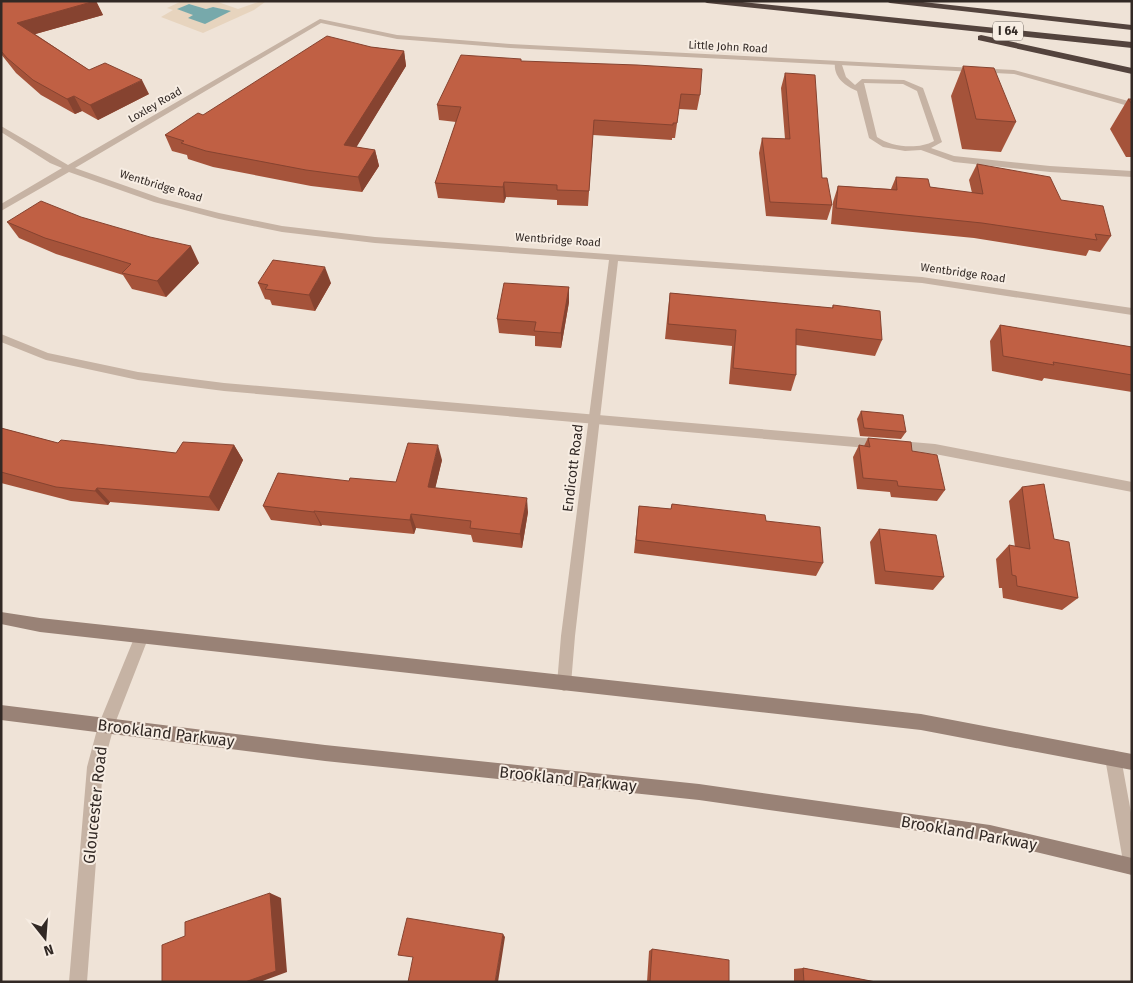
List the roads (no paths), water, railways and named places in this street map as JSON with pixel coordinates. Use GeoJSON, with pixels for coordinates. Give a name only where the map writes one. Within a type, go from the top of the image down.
{"type":"FeatureCollection","features":[{"type":"Feature","properties":{"kind":"highway","name":"I 64"},"geometry":{"type":"LineString","coordinates":[[707,1],[1132,45]]}},
{"type":"Feature","properties":{"kind":"highway","name":"I 64"},"geometry":{"type":"LineString","coordinates":[[890,1],[1132,28]]}},
{"type":"Feature","properties":{"kind":"highway"},"geometry":{"type":"LineString","coordinates":[[884,19],[995,40],[1132,71]]}},
{"type":"Feature","properties":{"kind":"main road"},"geometry":{"type":"LineString","coordinates":[[1,618],[40,625],[921,722],[1132,762]]}},
{"type":"Feature","properties":{"kind":"main road","name":"Brookland Parkway"},"geometry":{"type":"LineString","coordinates":[[1,712],[326,753],[699,792],[990,834],[1132,867]]}},
{"type":"Feature","properties":{"kind":"street","name":"Little John Road"},"geometry":{"type":"LineString","coordinates":[[320,21],[397,37],[665,56],[1014,72],[1132,105]]}},
{"type":"Feature","properties":{"kind":"street","name":"Loxley Road"},"geometry":{"type":"LineString","coordinates":[[1,208],[320,21]]}},
{"type":"Feature","properties":{"kind":"street"},"geometry":{"type":"LineString","coordinates":[[838,64],[841,78],[845,83],[861,90]]}},
{"type":"Feature","properties":{"kind":"street"},"geometry":{"type":"LineString","coordinates":[[862,81],[904,82],[920,90],[938,142],[933,147],[923,148],[887,146],[873,138],[859,84],[862,81]]}},
{"type":"Feature","properties":{"kind":"street","name":"Wentbridge Road"},"geometry":{"type":"LineString","coordinates":[[1,128],[53,161],[157,200],[219,216],[282,229],[375,240],[922,280],[1132,312]]}},
{"type":"Feature","properties":{"kind":"street"},"geometry":{"type":"LineString","coordinates":[[923,148],[954,159],[1050,169],[1132,174]]}},
{"type":"Feature","properties":{"kind":"street","name":"Endicott Road"},"geometry":{"type":"LineString","coordinates":[[564,684],[568,636],[614,257]]}},
{"type":"Feature","properties":{"kind":"street"},"geometry":{"type":"LineString","coordinates":[[1,338],[46,356],[138,376],[224,387],[594,421],[935,449],[1132,487]]}},
{"type":"Feature","properties":{"kind":"street","name":"Gloucester Road"},"geometry":{"type":"LineString","coordinates":[[78,982],[95,767],[106,726],[142,636]]}},
{"type":"Feature","properties":{"kind":"street"},"geometry":{"type":"LineString","coordinates":[[1113,758],[1132,867]]}},
{"type":"Feature","properties":{"kind":"water"},"geometry":{"type":"Polygon","coordinates":[[[189,4],[206,9],[213,7],[231,11],[205,24],[188,18],[193,15],[177,9],[189,4]]]}}]}
